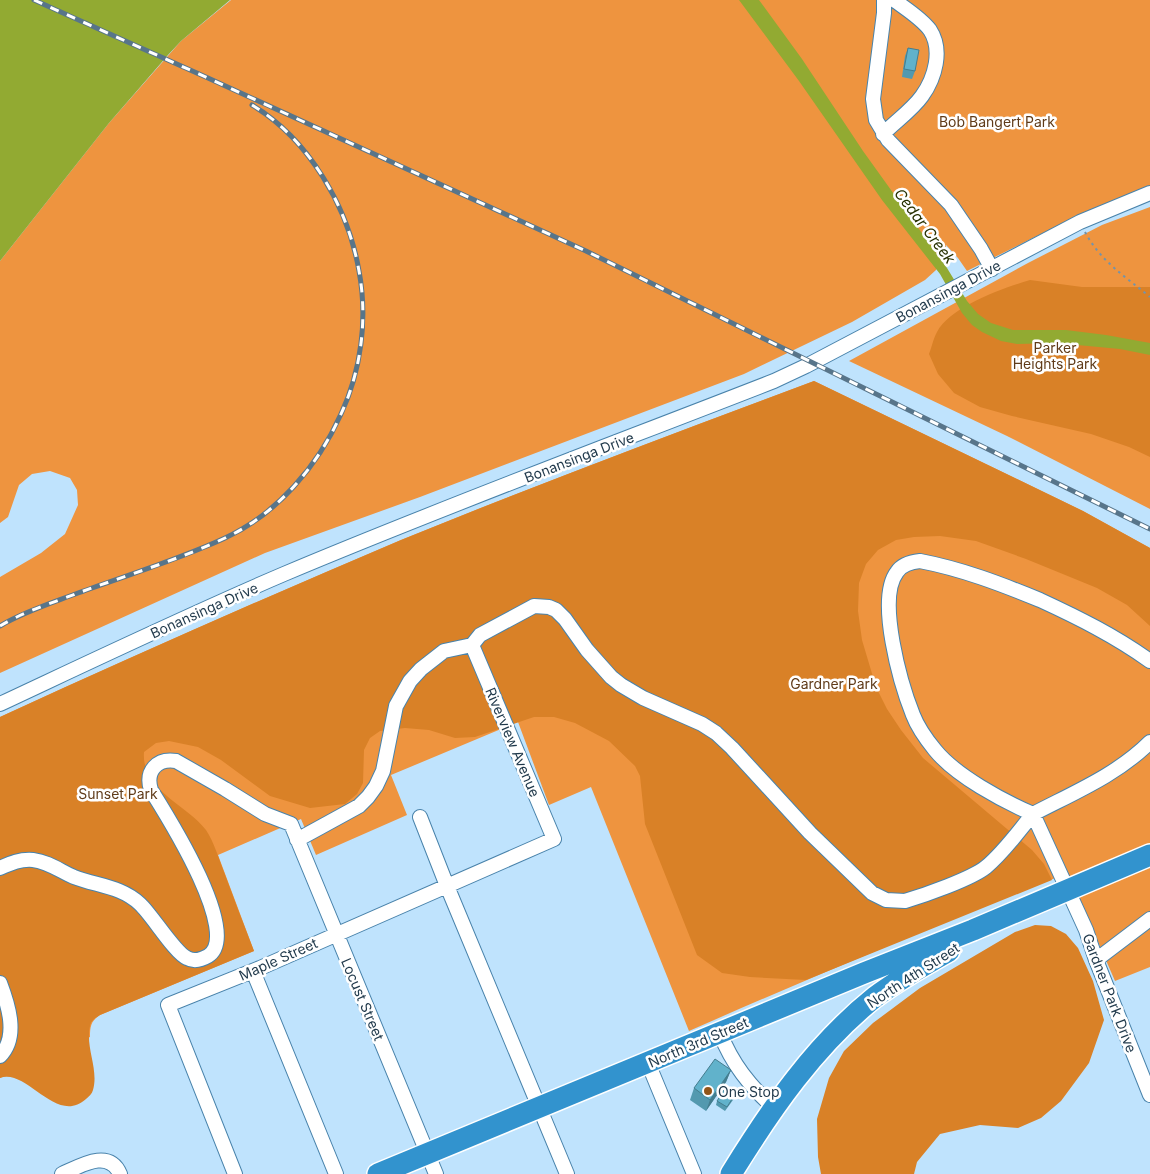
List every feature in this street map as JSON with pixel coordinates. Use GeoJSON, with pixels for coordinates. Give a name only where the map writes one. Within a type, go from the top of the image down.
{"type":"FeatureCollection","features":[{"type":"Feature","properties":{"kind":"highway"},"geometry":{"type":"LineString","coordinates":[[1019,911],[1150,855]]}},
{"type":"Feature","properties":{"kind":"highway","name":"North 3rd Street"},"geometry":{"type":"LineString","coordinates":[[378,1174],[1019,911]]}},
{"type":"Feature","properties":{"kind":"highway","name":"North 4th Street"},"geometry":{"type":"LineString","coordinates":[[731,1174],[762,1122],[797,1077],[846,1022],[876,997],[920,968],[1019,911]]}},
{"type":"Feature","properties":{"kind":"street"},"geometry":{"type":"LineString","coordinates":[[884,0],[884,13],[872,99],[876,120],[883,134],[951,205],[981,249],[992,269]]}},
{"type":"Feature","properties":{"kind":"street"},"geometry":{"type":"LineString","coordinates":[[883,134],[922,96],[928,85],[936,60],[937,48],[930,31],[924,23],[894,0]]}},
{"type":"Feature","properties":{"kind":"street","name":"Bonansinga Drive"},"geometry":{"type":"LineString","coordinates":[[0,704],[194,613],[285,574],[424,517],[774,381],[1080,222],[1150,193]]}},
{"type":"Feature","properties":{"kind":"street"},"geometry":{"type":"LineString","coordinates":[[1033,814],[986,790],[947,763],[922,734],[907,696],[889,623],[890,592],[895,573],[905,564],[920,561],[968,572],[1025,594],[1094,625],[1150,661]]}},
{"type":"Feature","properties":{"kind":"street"},"geometry":{"type":"LineString","coordinates":[[297,840],[359,806],[368,797],[376,786],[382,771],[396,706],[410,681],[430,660],[444,651],[472,645],[480,635],[534,606],[549,607],[556,610],[599,663],[622,685],[643,698],[702,724],[716,733],[828,851],[872,893],[895,902],[912,899],[976,874],[1000,853],[1033,814],[1115,771],[1136,756],[1150,742]]}},
{"type":"Feature","properties":{"kind":"street","name":"Riverview Avenue"},"geometry":{"type":"LineString","coordinates":[[472,645],[554,839]]}},
{"type":"Feature","properties":{"kind":"street","name":"Locust Street"},"geometry":{"type":"LineString","coordinates":[[0,868],[19,861],[44,862],[77,878],[122,891],[130,895],[142,906],[182,956],[201,960],[211,955],[218,943],[216,923],[192,860],[151,790],[149,783],[151,771],[155,765],[162,761],[176,761],[265,814],[290,824],[436,1174]]}},
{"type":"Feature","properties":{"kind":"street","name":"Gardner Park Drive"},"geometry":{"type":"LineString","coordinates":[[1033,814],[1086,930],[1096,960],[1150,1095]]}},
{"type":"Feature","properties":{"kind":"street"},"geometry":{"type":"LineString","coordinates":[[420,817],[567,1174]]}},
{"type":"Feature","properties":{"kind":"street","name":"Maple Street"},"geometry":{"type":"LineString","coordinates":[[235,1174],[168,1005],[253,971],[554,839]]}},
{"type":"Feature","properties":{"kind":"street"},"geometry":{"type":"LineString","coordinates":[[1096,960],[1150,918]]}},
{"type":"Feature","properties":{"kind":"street"},"geometry":{"type":"LineString","coordinates":[[253,971],[336,1174]]}},
{"type":"Feature","properties":{"kind":"street"},"geometry":{"type":"LineString","coordinates":[[0,983],[8,1010],[11,1036],[0,1056]]}},
{"type":"Feature","properties":{"kind":"street"},"geometry":{"type":"LineString","coordinates":[[720,1033],[727,1052],[745,1079],[774,1108]]}},
{"type":"Feature","properties":{"kind":"street"},"geometry":{"type":"LineString","coordinates":[[648,1063],[694,1174]]}},
{"type":"Feature","properties":{"kind":"street"},"geometry":{"type":"LineString","coordinates":[[62,1174],[100,1160],[113,1164],[120,1174]]}},
{"type":"Feature","properties":{"kind":"path"},"geometry":{"type":"LineString","coordinates":[[1080,222],[1098,253],[1150,297]]}},
{"type":"Feature","properties":{"kind":"green space","name":"Bob Bangert Park"},"geometry":{"type":"Polygon","coordinates":[[[231,0],[1150,0],[1150,188],[1080,216],[967,271],[946,245],[944,256],[936,270],[925,280],[852,322],[744,374],[420,497],[265,553],[0,673],[0,577],[41,553],[65,534],[78,505],[77,490],[70,478],[50,471],[32,474],[19,485],[8,517],[0,523],[0,261],[109,123],[181,41],[231,0]]]}},
{"type":"Feature","properties":{"kind":"green space","name":"Parker Heights Park"},"geometry":{"type":"Polygon","coordinates":[[[1150,207],[1150,509],[1007,436],[849,361],[1028,263],[1102,225],[1150,207]]]}},
{"type":"Feature","properties":{"kind":"green space","name":"Parker Heights Park"},"geometry":{"type":"Polygon","coordinates":[[[1030,280],[1082,287],[1150,287],[1150,457],[1129,447],[1091,434],[980,407],[954,393],[938,374],[929,354],[937,332],[944,323],[965,306],[979,299],[1030,280]]]}},
{"type":"Feature","properties":{"kind":"green space","name":"Gardner Park"},"geometry":{"type":"Polygon","coordinates":[[[814,381],[1083,511],[1150,548],[1150,967],[1115,981],[1068,873],[878,950],[689,1031],[591,787],[549,805],[518,722],[391,775],[407,815],[316,855],[301,819],[218,855],[254,951],[100,1015],[92,1024],[90,1037],[0,1078],[0,717],[200,627],[401,540],[555,479],[814,381]]]}},
{"type":"Feature","properties":{"kind":"green space","name":"Gardner Park"},"geometry":{"type":"Polygon","coordinates":[[[814,381],[1083,511],[1150,548],[1150,626],[1127,605],[1097,588],[976,541],[940,536],[896,540],[878,550],[866,564],[859,583],[858,611],[862,640],[876,687],[887,709],[923,758],[1032,850],[1044,864],[1052,880],[806,980],[750,977],[722,973],[697,955],[645,824],[640,776],[635,766],[609,741],[575,723],[554,717],[534,717],[475,737],[455,738],[429,730],[405,728],[380,731],[370,738],[364,750],[363,783],[357,794],[345,804],[310,808],[270,796],[221,760],[198,747],[169,741],[156,743],[144,752],[145,765],[150,777],[166,796],[197,821],[209,835],[254,951],[94,1019],[89,1034],[94,1074],[93,1090],[86,1099],[75,1105],[64,1106],[53,1102],[21,1081],[10,1077],[0,1078],[0,717],[200,627],[401,540],[555,479],[814,381]]]}},
{"type":"Feature","properties":{"kind":"green space"},"geometry":{"type":"Polygon","coordinates":[[[1035,925],[1051,926],[1066,934],[1078,948],[1093,981],[1104,1020],[1089,1063],[1061,1101],[1041,1118],[1018,1128],[980,1125],[940,1134],[917,1162],[914,1174],[821,1174],[818,1157],[817,1119],[829,1078],[844,1051],[873,1023],[920,988],[1015,932],[1035,925]]]}},
{"type":"Feature","properties":{"kind":"shaded area"},"geometry":{"type":"Polygon","coordinates":[[[0,0],[230,0],[181,41],[168,55],[109,123],[0,261],[0,0]]]}},
{"type":"Feature","properties":{"kind":"shaded area"},"geometry":{"type":"Polygon","coordinates":[[[739,0],[759,0],[802,59],[863,151],[947,268],[967,301],[978,314],[991,323],[1013,330],[1066,330],[1150,343],[1150,355],[1120,349],[1056,343],[1017,344],[1001,341],[972,325],[962,313],[940,274],[882,200],[799,81],[739,0]]]}},
{"type":"Feature","properties":{"kind":"building"},"geometry":{"type":"Polygon","coordinates":[[[908,48],[919,50],[915,71],[904,69],[908,48]]]}},
{"type":"Feature","properties":{"kind":"building"},"geometry":{"type":"Polygon","coordinates":[[[715,1059],[731,1070],[710,1100],[694,1088],[715,1059]]]}},
{"type":"Feature","properties":{"kind":"building"},"geometry":{"type":"Polygon","coordinates":[[[724,1090],[734,1096],[727,1107],[717,1101],[724,1090]]]}},
{"type":"Feature","properties":{"kind":"railway"},"geometry":{"type":"LineString","coordinates":[[34,0],[586,251],[1150,529]]}},
{"type":"Feature","properties":{"kind":"railway"},"geometry":{"type":"LineString","coordinates":[[0,626],[38,608],[189,553],[244,528],[262,516],[294,486],[308,470],[332,433],[354,380],[361,344],[363,326],[362,289],[354,247],[335,199],[323,177],[308,156],[273,119],[252,105]]}},
{"type":"Feature","properties":{"kind":"place","name":"One Stop"},"geometry":{"type":"Point","coordinates":[708,1091]}},
{"type":"Feature","properties":{"kind":"water label","name":"Cedar Creek"},"geometry":{"type":"Point","coordinates":[925,226]}},
{"type":"Feature","properties":{"kind":"park label","name":"Sunset Park"},"geometry":{"type":"Point","coordinates":[118,793]}}]}
